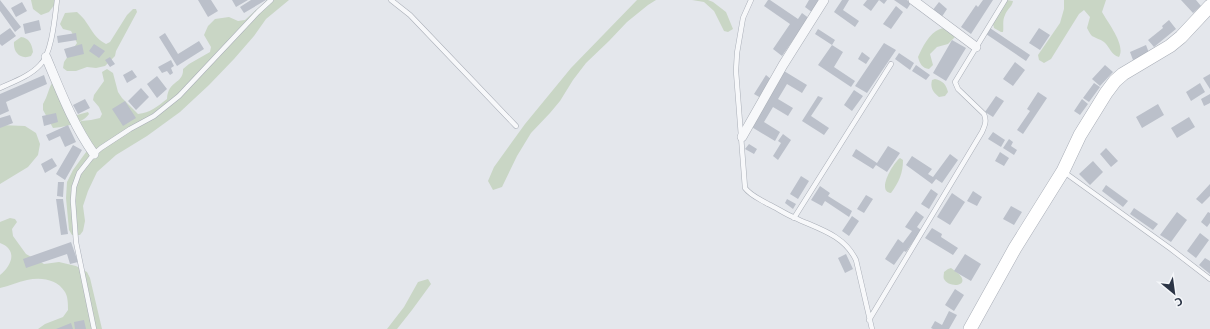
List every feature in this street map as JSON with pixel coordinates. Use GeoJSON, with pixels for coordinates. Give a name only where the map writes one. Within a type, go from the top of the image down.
{"type":"FeatureCollection","features":[{"type":"Feature","properties":{"kind":"main road"},"geometry":{"type":"LineString","coordinates":[[970,329],[1015,248],[1063,171],[1080,136],[1106,93],[1115,81],[1123,74],[1170,46],[1181,37],[1210,6]]}},
{"type":"Feature","properties":{"kind":"street"},"geometry":{"type":"LineString","coordinates":[[742,137],[783,65],[824,0]]}},
{"type":"Feature","properties":{"kind":"street"},"geometry":{"type":"LineString","coordinates":[[913,0],[976,47]]}},
{"type":"Feature","properties":{"kind":"street"},"geometry":{"type":"LineString","coordinates":[[46,57],[78,128],[85,142],[94,154]]}},
{"type":"Feature","properties":{"kind":"lane"},"geometry":{"type":"LineString","coordinates":[[0,88],[27,75],[41,65],[46,57],[52,36],[57,0]]}},
{"type":"Feature","properties":{"kind":"lane"},"geometry":{"type":"LineString","coordinates":[[94,329],[76,242],[73,201],[74,187],[79,173],[94,154],[130,129],[154,116],[179,96],[271,0]]}},
{"type":"Feature","properties":{"kind":"lane"},"geometry":{"type":"LineString","coordinates":[[391,0],[410,15],[516,126]]}},
{"type":"Feature","properties":{"kind":"lane"},"geometry":{"type":"LineString","coordinates":[[751,0],[743,18],[736,71],[745,188],[752,195],[843,242],[852,252],[856,260],[872,329]]}},
{"type":"Feature","properties":{"kind":"lane"},"geometry":{"type":"LineString","coordinates":[[869,320],[986,123],[984,114],[958,89],[955,82],[1005,0]]}},
{"type":"Feature","properties":{"kind":"lane"},"geometry":{"type":"LineString","coordinates":[[794,218],[891,64]]}},
{"type":"Feature","properties":{"kind":"lane"},"geometry":{"type":"LineString","coordinates":[[1063,171],[1210,279]]}},
{"type":"Feature","properties":{"kind":"green space"},"geometry":{"type":"Polygon","coordinates":[[[31,0],[58,0],[49,12],[41,15],[33,9],[31,0]]]}},
{"type":"Feature","properties":{"kind":"green space"},"geometry":{"type":"Polygon","coordinates":[[[267,0],[289,0],[266,19],[254,36],[234,59],[180,112],[147,136],[116,155],[97,172],[83,206],[85,221],[83,231],[80,235],[72,235],[69,230],[66,198],[67,182],[73,170],[89,148],[78,126],[81,121],[100,118],[102,114],[99,107],[93,100],[94,95],[104,81],[102,72],[107,69],[113,73],[118,92],[138,114],[150,111],[167,99],[170,88],[179,80],[183,74],[183,69],[210,52],[211,47],[204,35],[208,26],[215,19],[229,17],[238,21],[245,20],[267,0]]]}},
{"type":"Feature","properties":{"kind":"green space"},"geometry":{"type":"Polygon","coordinates":[[[637,0],[656,0],[627,22],[586,63],[560,101],[531,133],[517,156],[502,187],[493,190],[488,181],[494,167],[525,124],[571,68],[637,0]]]}},
{"type":"Feature","properties":{"kind":"green space"},"geometry":{"type":"Polygon","coordinates":[[[692,0],[708,0],[713,2],[726,12],[733,29],[728,32],[724,31],[714,11],[704,2],[692,0]]]}},
{"type":"Feature","properties":{"kind":"green space"},"geometry":{"type":"Polygon","coordinates":[[[1007,0],[1013,1],[1004,17],[1003,32],[1001,32],[994,28],[993,24],[1007,0]]]}},
{"type":"Feature","properties":{"kind":"green space"},"geometry":{"type":"Polygon","coordinates":[[[1064,0],[1106,0],[1102,12],[1118,40],[1121,52],[1119,57],[1112,53],[1104,42],[1092,36],[1087,28],[1090,17],[1084,10],[1079,14],[1051,59],[1044,63],[1039,60],[1038,55],[1060,23],[1064,9],[1064,0]]]}},
{"type":"Feature","properties":{"kind":"green space"},"geometry":{"type":"Polygon","coordinates":[[[133,9],[136,9],[137,12],[116,51],[115,56],[105,66],[96,68],[87,67],[76,71],[67,71],[63,68],[64,62],[77,43],[71,31],[63,29],[60,24],[65,13],[77,12],[97,37],[106,44],[110,42],[127,15],[133,9]]]}},
{"type":"Feature","properties":{"kind":"green space"},"geometry":{"type":"Polygon","coordinates":[[[946,28],[956,36],[948,44],[937,47],[930,54],[933,65],[929,69],[923,67],[918,57],[926,41],[936,31],[946,28]]]}},
{"type":"Feature","properties":{"kind":"green space"},"geometry":{"type":"Polygon","coordinates":[[[21,37],[28,40],[31,44],[33,52],[31,56],[24,57],[18,55],[16,52],[14,42],[21,37]]]}},
{"type":"Feature","properties":{"kind":"green space"},"geometry":{"type":"Polygon","coordinates":[[[935,79],[945,85],[948,92],[945,96],[939,97],[934,92],[931,83],[932,80],[935,79]]]}},
{"type":"Feature","properties":{"kind":"green space"},"geometry":{"type":"Polygon","coordinates":[[[53,81],[68,112],[77,115],[88,112],[89,114],[86,117],[72,124],[53,128],[43,110],[43,104],[53,81]]]}},
{"type":"Feature","properties":{"kind":"green space"},"geometry":{"type":"Polygon","coordinates":[[[0,125],[25,126],[36,133],[40,144],[38,155],[28,167],[0,184],[0,125]]]}},
{"type":"Feature","properties":{"kind":"green space"},"geometry":{"type":"Polygon","coordinates":[[[900,158],[903,160],[901,173],[891,193],[885,188],[885,183],[890,171],[900,158]]]}},
{"type":"Feature","properties":{"kind":"green space"},"geometry":{"type":"Polygon","coordinates":[[[10,218],[15,219],[17,222],[12,229],[13,236],[26,254],[44,264],[59,262],[76,266],[87,272],[90,278],[102,329],[38,329],[45,324],[63,317],[68,310],[65,292],[58,284],[43,279],[32,279],[0,288],[0,275],[8,267],[11,254],[6,246],[0,243],[0,222],[10,218]]]}},
{"type":"Feature","properties":{"kind":"green space"},"geometry":{"type":"Polygon","coordinates":[[[951,268],[962,278],[961,284],[950,284],[944,279],[944,272],[951,268]]]}},
{"type":"Feature","properties":{"kind":"green space"},"geometry":{"type":"Polygon","coordinates":[[[428,279],[431,284],[397,329],[387,329],[404,307],[418,282],[428,279]]]}},
{"type":"Feature","properties":{"kind":"building"},"geometry":{"type":"Polygon","coordinates":[[[0,0],[21,27],[15,32],[0,11],[0,0]]]}},
{"type":"Feature","properties":{"kind":"building"},"geometry":{"type":"Polygon","coordinates":[[[198,0],[211,0],[218,11],[208,17],[198,0]]]}},
{"type":"Feature","properties":{"kind":"building"},"geometry":{"type":"Polygon","coordinates":[[[232,0],[248,0],[236,7],[232,0]]]}},
{"type":"Feature","properties":{"kind":"building"},"geometry":{"type":"Polygon","coordinates":[[[251,0],[266,0],[244,13],[240,7],[251,0]]]}},
{"type":"Feature","properties":{"kind":"building"},"geometry":{"type":"Polygon","coordinates":[[[768,0],[798,19],[802,13],[810,19],[800,30],[782,56],[773,49],[790,24],[764,6],[768,0]]]}},
{"type":"Feature","properties":{"kind":"building"},"geometry":{"type":"Polygon","coordinates":[[[809,0],[821,0],[813,13],[805,7],[809,0]]]}},
{"type":"Feature","properties":{"kind":"building"},"geometry":{"type":"Polygon","coordinates":[[[842,0],[849,0],[843,10],[859,21],[855,27],[834,12],[842,0]]]}},
{"type":"Feature","properties":{"kind":"building"},"geometry":{"type":"Polygon","coordinates":[[[867,0],[879,0],[871,11],[863,5],[867,0]]]}},
{"type":"Feature","properties":{"kind":"building"},"geometry":{"type":"Polygon","coordinates":[[[879,0],[887,0],[884,4],[879,0]]]}},
{"type":"Feature","properties":{"kind":"building"},"geometry":{"type":"Polygon","coordinates":[[[894,0],[907,0],[911,3],[907,9],[894,0]]]}},
{"type":"Feature","properties":{"kind":"building"},"geometry":{"type":"Polygon","coordinates":[[[983,0],[993,0],[971,34],[961,27],[976,5],[978,7],[983,0]]]}},
{"type":"Feature","properties":{"kind":"building"},"geometry":{"type":"Polygon","coordinates":[[[1181,0],[1196,0],[1201,6],[1193,13],[1181,0]]]}},
{"type":"Feature","properties":{"kind":"building"},"geometry":{"type":"Polygon","coordinates":[[[22,2],[27,11],[16,17],[11,8],[22,2]]]}},
{"type":"Feature","properties":{"kind":"building"},"geometry":{"type":"Polygon","coordinates":[[[939,2],[947,9],[941,18],[932,11],[939,2]]]}},
{"type":"Feature","properties":{"kind":"building"},"geometry":{"type":"Polygon","coordinates":[[[896,6],[903,12],[891,29],[883,24],[896,6]]]}},
{"type":"Feature","properties":{"kind":"building"},"geometry":{"type":"Polygon","coordinates":[[[39,20],[41,30],[25,34],[23,24],[39,20]]]}},
{"type":"Feature","properties":{"kind":"building"},"geometry":{"type":"Polygon","coordinates":[[[1169,20],[1176,29],[1154,47],[1148,40],[1163,28],[1162,26],[1169,20]]]}},
{"type":"Feature","properties":{"kind":"building"},"geometry":{"type":"Polygon","coordinates":[[[10,28],[16,36],[2,46],[0,44],[0,35],[10,28]]]}},
{"type":"Feature","properties":{"kind":"building"},"geometry":{"type":"Polygon","coordinates":[[[990,28],[1030,55],[1026,61],[986,34],[990,28]]]}},
{"type":"Feature","properties":{"kind":"building"},"geometry":{"type":"Polygon","coordinates":[[[1039,28],[1050,35],[1040,50],[1029,43],[1039,28]]]}},
{"type":"Feature","properties":{"kind":"building"},"geometry":{"type":"Polygon","coordinates":[[[818,29],[835,40],[832,45],[815,34],[818,29]]]}},
{"type":"Feature","properties":{"kind":"building"},"geometry":{"type":"Polygon","coordinates":[[[76,33],[77,40],[58,43],[57,36],[76,33]]]}},
{"type":"Feature","properties":{"kind":"building"},"geometry":{"type":"Polygon","coordinates":[[[165,33],[178,54],[199,41],[204,49],[177,66],[159,37],[165,33]]]}},
{"type":"Feature","properties":{"kind":"building"},"geometry":{"type":"Polygon","coordinates":[[[952,40],[966,48],[946,81],[933,73],[952,40]]]}},
{"type":"Feature","properties":{"kind":"building"},"geometry":{"type":"Polygon","coordinates":[[[884,43],[896,50],[867,93],[855,86],[884,43]]]}},
{"type":"Feature","properties":{"kind":"building"},"geometry":{"type":"Polygon","coordinates":[[[82,44],[84,54],[67,58],[64,49],[82,44]]]}},
{"type":"Feature","properties":{"kind":"building"},"geometry":{"type":"Polygon","coordinates":[[[94,44],[105,51],[99,58],[89,51],[94,44]]]}},
{"type":"Feature","properties":{"kind":"building"},"geometry":{"type":"Polygon","coordinates":[[[832,45],[843,52],[834,67],[855,81],[851,87],[818,65],[832,45]]]}},
{"type":"Feature","properties":{"kind":"building"},"geometry":{"type":"Polygon","coordinates":[[[1146,45],[1149,53],[1133,60],[1130,52],[1146,45]]]}},
{"type":"Feature","properties":{"kind":"building"},"geometry":{"type":"Polygon","coordinates":[[[862,52],[870,58],[866,64],[858,59],[862,52]]]}},
{"type":"Feature","properties":{"kind":"building"},"geometry":{"type":"Polygon","coordinates":[[[899,53],[914,63],[910,70],[895,59],[899,53]]]}},
{"type":"Feature","properties":{"kind":"building"},"geometry":{"type":"Polygon","coordinates":[[[110,57],[115,64],[110,67],[105,60],[110,57]]]}},
{"type":"Feature","properties":{"kind":"building"},"geometry":{"type":"Polygon","coordinates":[[[171,60],[174,66],[171,68],[173,73],[170,75],[167,71],[162,73],[158,67],[171,60]]]}},
{"type":"Feature","properties":{"kind":"building"},"geometry":{"type":"Polygon","coordinates":[[[1015,62],[1025,70],[1013,86],[1003,79],[1015,62]]]}},
{"type":"Feature","properties":{"kind":"building"},"geometry":{"type":"Polygon","coordinates":[[[916,65],[930,75],[926,80],[912,71],[916,65]]]}},
{"type":"Feature","properties":{"kind":"building"},"geometry":{"type":"Polygon","coordinates":[[[1105,65],[1113,72],[1100,86],[1092,79],[1105,65]]]}},
{"type":"Feature","properties":{"kind":"building"},"geometry":{"type":"Polygon","coordinates":[[[132,70],[137,77],[127,83],[123,75],[132,70]]]}},
{"type":"Feature","properties":{"kind":"building"},"geometry":{"type":"Polygon","coordinates":[[[784,71],[807,85],[802,93],[787,84],[778,99],[793,108],[788,116],[773,107],[764,122],[780,132],[775,141],[750,126],[784,71]]]}},
{"type":"Feature","properties":{"kind":"building"},"geometry":{"type":"Polygon","coordinates":[[[1210,74],[1210,89],[1203,78],[1210,74]]]}},
{"type":"Feature","properties":{"kind":"building"},"geometry":{"type":"Polygon","coordinates":[[[44,75],[47,84],[6,102],[9,111],[0,115],[0,94],[44,75]]]}},
{"type":"Feature","properties":{"kind":"building"},"geometry":{"type":"Polygon","coordinates":[[[766,75],[772,80],[761,98],[754,94],[766,75]]]}},
{"type":"Feature","properties":{"kind":"building"},"geometry":{"type":"Polygon","coordinates":[[[157,76],[167,89],[157,98],[147,84],[157,76]]]}},
{"type":"Feature","properties":{"kind":"building"},"geometry":{"type":"Polygon","coordinates":[[[1094,83],[1100,87],[1089,102],[1083,98],[1094,83]]]}},
{"type":"Feature","properties":{"kind":"building"},"geometry":{"type":"Polygon","coordinates":[[[1200,83],[1205,92],[1191,101],[1186,92],[1200,83]]]}},
{"type":"Feature","properties":{"kind":"building"},"geometry":{"type":"Polygon","coordinates":[[[141,88],[149,97],[136,110],[128,101],[141,88]]]}},
{"type":"Feature","properties":{"kind":"building"},"geometry":{"type":"Polygon","coordinates":[[[854,90],[863,96],[852,111],[844,105],[854,90]]]}},
{"type":"Feature","properties":{"kind":"building"},"geometry":{"type":"Polygon","coordinates":[[[1038,92],[1047,98],[1023,134],[1017,130],[1030,111],[1027,109],[1038,92]]]}},
{"type":"Feature","properties":{"kind":"building"},"geometry":{"type":"Polygon","coordinates":[[[1210,94],[1210,103],[1204,106],[1201,99],[1210,94]]]}},
{"type":"Feature","properties":{"kind":"building"},"geometry":{"type":"Polygon","coordinates":[[[818,96],[823,98],[811,116],[829,128],[824,135],[802,121],[818,96]]]}},
{"type":"Feature","properties":{"kind":"building"},"geometry":{"type":"Polygon","coordinates":[[[996,96],[1004,101],[993,117],[985,112],[996,96]]]}},
{"type":"Feature","properties":{"kind":"building"},"geometry":{"type":"Polygon","coordinates":[[[85,99],[90,108],[78,114],[73,105],[85,99]]]}},
{"type":"Feature","properties":{"kind":"building"},"geometry":{"type":"Polygon","coordinates":[[[1082,99],[1088,104],[1080,115],[1074,111],[1082,99]]]}},
{"type":"Feature","properties":{"kind":"building"},"geometry":{"type":"Polygon","coordinates":[[[125,101],[136,118],[123,126],[112,109],[125,101]]]}},
{"type":"Feature","properties":{"kind":"building"},"geometry":{"type":"Polygon","coordinates":[[[1158,104],[1164,115],[1142,128],[1136,117],[1158,104]]]}},
{"type":"Feature","properties":{"kind":"building"},"geometry":{"type":"Polygon","coordinates":[[[56,113],[58,122],[44,126],[42,116],[56,113]]]}},
{"type":"Feature","properties":{"kind":"building"},"geometry":{"type":"Polygon","coordinates":[[[10,115],[13,123],[0,128],[0,118],[10,115]]]}},
{"type":"Feature","properties":{"kind":"building"},"geometry":{"type":"Polygon","coordinates":[[[1189,117],[1195,127],[1177,138],[1171,128],[1189,117]]]}},
{"type":"Feature","properties":{"kind":"building"},"geometry":{"type":"Polygon","coordinates":[[[68,125],[76,142],[65,147],[60,136],[49,141],[46,135],[68,125]]]}},
{"type":"Feature","properties":{"kind":"building"},"geometry":{"type":"Polygon","coordinates":[[[993,132],[1005,140],[1001,147],[988,139],[993,132]]]}},
{"type":"Feature","properties":{"kind":"building"},"geometry":{"type":"Polygon","coordinates":[[[783,134],[791,140],[778,160],[773,156],[781,143],[778,141],[783,134]]]}},
{"type":"Feature","properties":{"kind":"building"},"geometry":{"type":"Polygon","coordinates":[[[1009,139],[1013,142],[1011,146],[1017,150],[1014,155],[1003,148],[1009,139]]]}},
{"type":"Feature","properties":{"kind":"building"},"geometry":{"type":"Polygon","coordinates":[[[749,144],[757,149],[754,154],[745,149],[749,144]]]}},
{"type":"Feature","properties":{"kind":"building"},"geometry":{"type":"Polygon","coordinates":[[[73,145],[82,150],[65,180],[56,174],[73,145]]]}},
{"type":"Feature","properties":{"kind":"building"},"geometry":{"type":"Polygon","coordinates":[[[888,146],[900,153],[887,172],[876,165],[873,169],[852,156],[856,149],[877,163],[888,146]]]}},
{"type":"Feature","properties":{"kind":"building"},"geometry":{"type":"Polygon","coordinates":[[[1106,148],[1118,161],[1111,167],[1100,154],[1106,148]]]}},
{"type":"Feature","properties":{"kind":"building"},"geometry":{"type":"Polygon","coordinates":[[[1000,152],[1009,158],[1004,166],[995,161],[1000,152]]]}},
{"type":"Feature","properties":{"kind":"building"},"geometry":{"type":"Polygon","coordinates":[[[950,154],[958,160],[942,183],[936,179],[932,184],[906,165],[912,156],[932,169],[928,174],[933,177],[950,154]]]}},
{"type":"Feature","properties":{"kind":"building"},"geometry":{"type":"Polygon","coordinates":[[[52,158],[57,166],[45,173],[41,164],[52,158]]]}},
{"type":"Feature","properties":{"kind":"building"},"geometry":{"type":"Polygon","coordinates":[[[1093,161],[1103,172],[1090,185],[1079,174],[1093,161]]]}},
{"type":"Feature","properties":{"kind":"building"},"geometry":{"type":"Polygon","coordinates":[[[801,176],[809,181],[798,199],[790,194],[801,176]]]}},
{"type":"Feature","properties":{"kind":"building"},"geometry":{"type":"Polygon","coordinates":[[[58,182],[64,182],[63,197],[57,196],[58,182]]]}},
{"type":"Feature","properties":{"kind":"building"},"geometry":{"type":"Polygon","coordinates":[[[1210,184],[1210,196],[1202,204],[1196,199],[1210,184]]]}},
{"type":"Feature","properties":{"kind":"building"},"geometry":{"type":"Polygon","coordinates":[[[1106,185],[1128,201],[1123,207],[1102,191],[1106,185]]]}},
{"type":"Feature","properties":{"kind":"building"},"geometry":{"type":"Polygon","coordinates":[[[820,186],[830,193],[828,196],[852,211],[849,217],[825,201],[822,206],[811,200],[820,186]]]}},
{"type":"Feature","properties":{"kind":"building"},"geometry":{"type":"Polygon","coordinates":[[[931,189],[938,194],[929,209],[921,204],[931,189]]]}},
{"type":"Feature","properties":{"kind":"building"},"geometry":{"type":"Polygon","coordinates":[[[973,191],[982,197],[977,206],[967,201],[973,191]]]}},
{"type":"Feature","properties":{"kind":"building"},"geometry":{"type":"Polygon","coordinates":[[[952,193],[965,202],[950,225],[937,217],[952,193]]]}},
{"type":"Feature","properties":{"kind":"building"},"geometry":{"type":"Polygon","coordinates":[[[866,195],[873,199],[864,213],[857,209],[866,195]]]}},
{"type":"Feature","properties":{"kind":"building"},"geometry":{"type":"Polygon","coordinates":[[[56,199],[63,199],[68,234],[61,235],[56,199]]]}},
{"type":"Feature","properties":{"kind":"building"},"geometry":{"type":"Polygon","coordinates":[[[787,199],[796,204],[793,209],[785,203],[787,199]]]}},
{"type":"Feature","properties":{"kind":"building"},"geometry":{"type":"Polygon","coordinates":[[[1011,206],[1022,212],[1014,225],[1003,219],[1011,206]]]}},
{"type":"Feature","properties":{"kind":"building"},"geometry":{"type":"Polygon","coordinates":[[[1134,208],[1158,224],[1153,230],[1130,214],[1134,208]]]}},
{"type":"Feature","properties":{"kind":"building"},"geometry":{"type":"Polygon","coordinates":[[[916,211],[924,217],[917,227],[921,230],[906,252],[904,251],[894,265],[885,259],[898,239],[903,243],[912,231],[905,227],[916,211]]]}},
{"type":"Feature","properties":{"kind":"building"},"geometry":{"type":"Polygon","coordinates":[[[1177,212],[1187,220],[1171,242],[1160,235],[1177,212]]]}},
{"type":"Feature","properties":{"kind":"building"},"geometry":{"type":"Polygon","coordinates":[[[1208,212],[1210,213],[1210,223],[1207,227],[1201,222],[1208,212]]]}},
{"type":"Feature","properties":{"kind":"building"},"geometry":{"type":"Polygon","coordinates":[[[852,216],[859,221],[849,236],[842,231],[852,216]]]}},
{"type":"Feature","properties":{"kind":"building"},"geometry":{"type":"Polygon","coordinates":[[[932,228],[942,234],[941,237],[958,248],[953,255],[925,238],[932,228]]]}},
{"type":"Feature","properties":{"kind":"building"},"geometry":{"type":"Polygon","coordinates":[[[1200,233],[1209,240],[1196,258],[1187,251],[1200,233]]]}},
{"type":"Feature","properties":{"kind":"building"},"geometry":{"type":"Polygon","coordinates":[[[71,242],[78,262],[70,264],[67,254],[26,268],[23,259],[71,242]]]}},
{"type":"Feature","properties":{"kind":"building"},"geometry":{"type":"Polygon","coordinates":[[[846,254],[853,269],[845,273],[838,258],[846,254]]]}},
{"type":"Feature","properties":{"kind":"building"},"geometry":{"type":"Polygon","coordinates":[[[965,254],[981,264],[971,281],[954,271],[965,254]]]}},
{"type":"Feature","properties":{"kind":"building"},"geometry":{"type":"Polygon","coordinates":[[[1205,258],[1210,261],[1210,274],[1199,265],[1205,258]]]}},
{"type":"Feature","properties":{"kind":"building"},"geometry":{"type":"Polygon","coordinates":[[[955,289],[964,295],[954,311],[945,305],[955,289]]]}},
{"type":"Feature","properties":{"kind":"building"},"geometry":{"type":"Polygon","coordinates":[[[949,311],[957,315],[949,329],[931,328],[935,321],[942,325],[949,311]]]}},
{"type":"Feature","properties":{"kind":"building"},"geometry":{"type":"Polygon","coordinates":[[[84,320],[86,329],[75,329],[74,322],[84,320]]]}},
{"type":"Feature","properties":{"kind":"building"},"geometry":{"type":"Polygon","coordinates":[[[71,323],[73,329],[56,329],[71,323]]]}}]}
